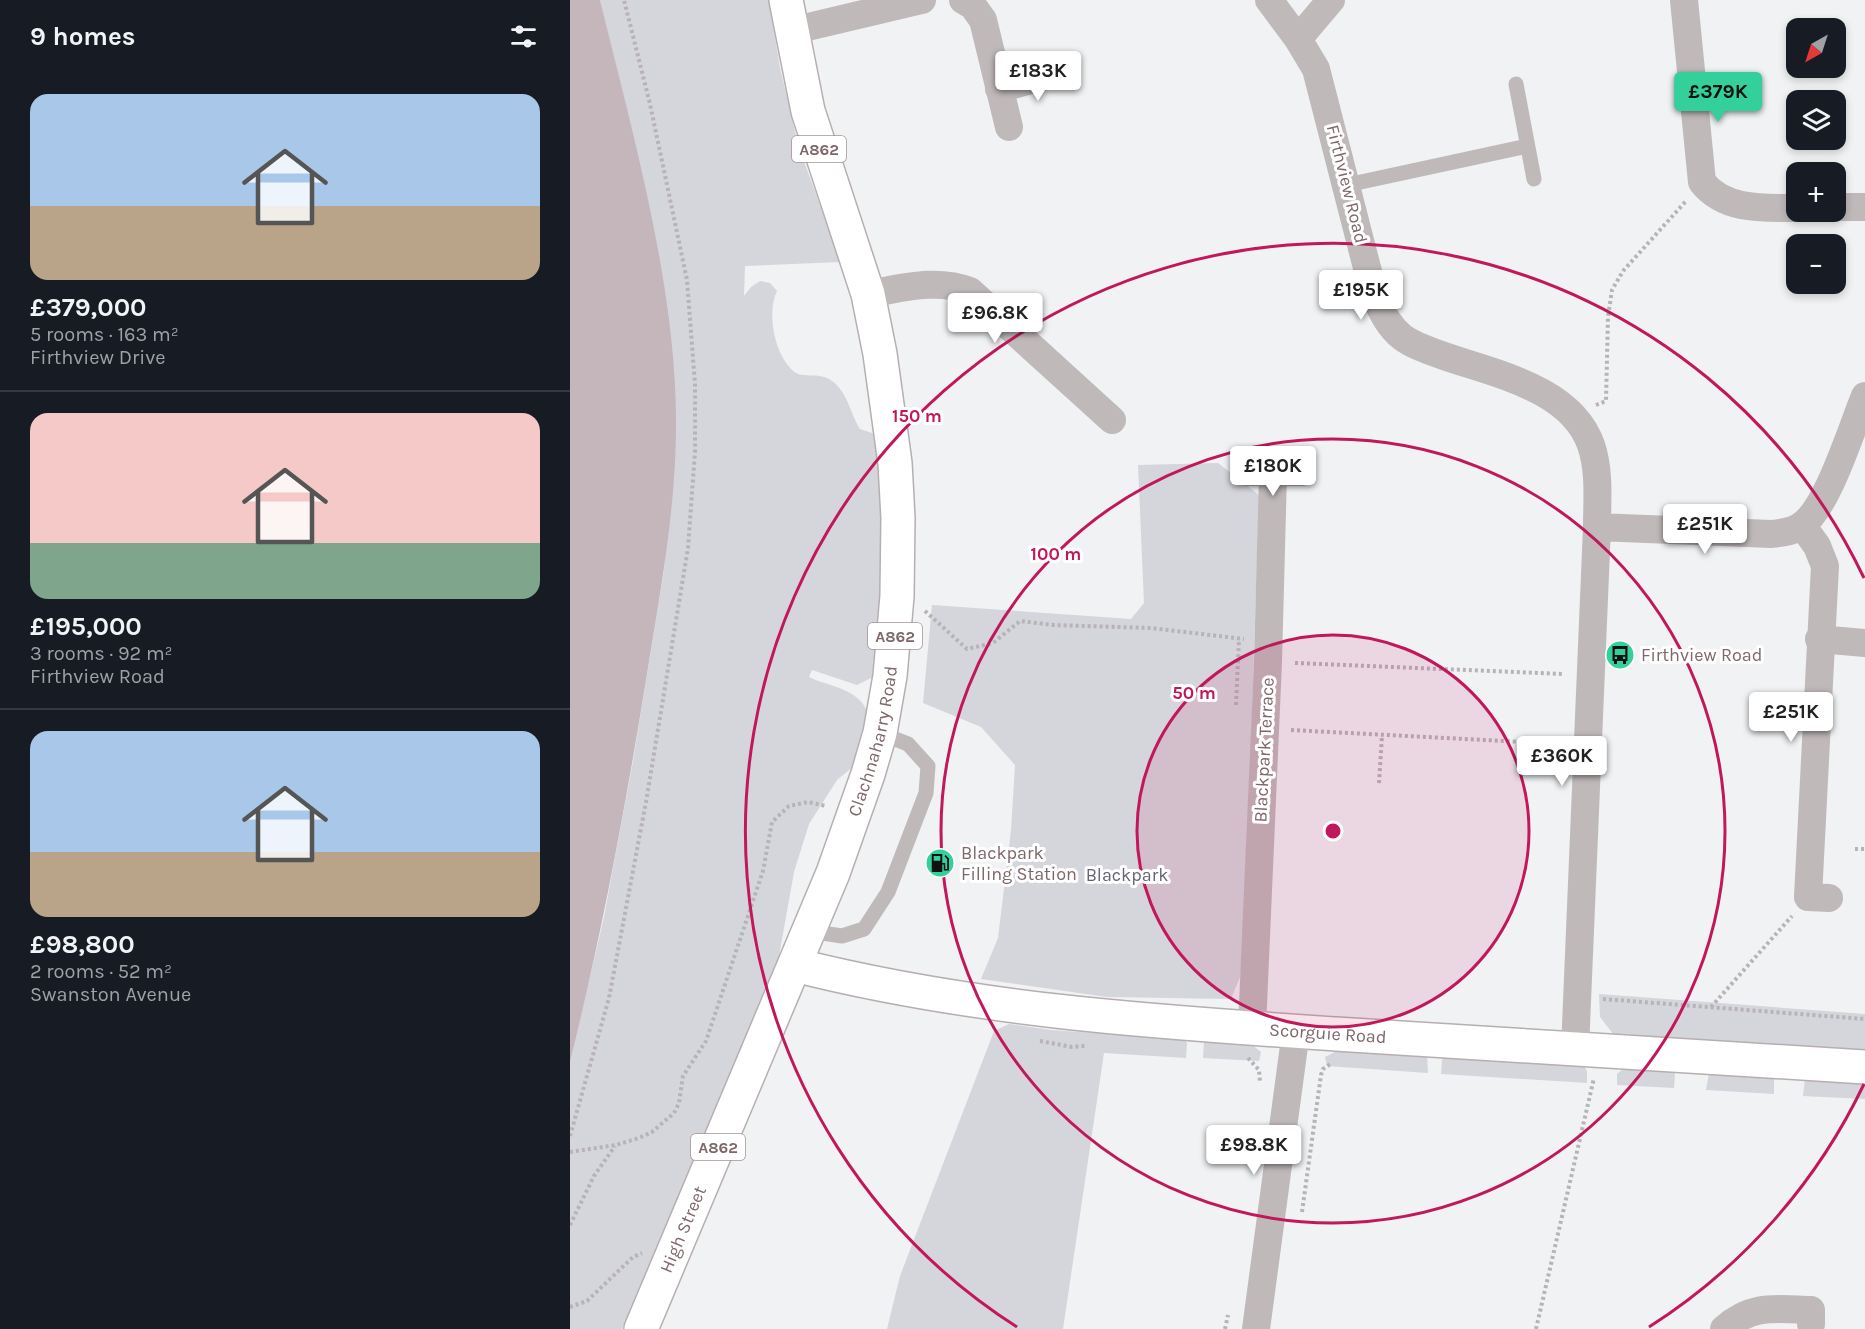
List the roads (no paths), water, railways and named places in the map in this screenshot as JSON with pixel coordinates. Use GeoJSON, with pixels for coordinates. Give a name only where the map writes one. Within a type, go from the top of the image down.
{"type":"FeatureCollection","features":[{"type":"Feature","properties":{"kind":"main road","name":"Clachnaharry Road"},"geometry":{"type":"LineString","coordinates":[[789,15],[808,111],[868,294],[880,354],[895,463],[897,587],[891,676],[880,733],[855,815],[795,965]]}},
{"type":"Feature","properties":{"kind":"main road","name":"Scorguie Road"},"geometry":{"type":"LineString","coordinates":[[795,965],[865,983],[1246,1041],[1296,1031],[1591,1067],[1865,1067]]}},
{"type":"Feature","properties":{"kind":"main road","name":"High Street"},"geometry":{"type":"LineString","coordinates":[[641,1329],[795,965]]}},
{"type":"Feature","properties":{"kind":"street"},"geometry":{"type":"LineString","coordinates":[[789,15],[922,0]]}},
{"type":"Feature","properties":{"kind":"street"},"geometry":{"type":"LineString","coordinates":[[963,0],[973,6],[983,20],[1009,127]]}},
{"type":"Feature","properties":{"kind":"street","name":"Firthview Road"},"geometry":{"type":"LineString","coordinates":[[1269,0],[1298,39],[1316,69],[1374,296],[1386,320],[1402,337],[1424,348],[1538,389],[1573,415],[1591,445],[1598,482],[1597,527],[1588,675],[1577,999],[1591,1067]]}},
{"type":"Feature","properties":{"kind":"street"},"geometry":{"type":"LineString","coordinates":[[1298,39],[1331,0]]}},
{"type":"Feature","properties":{"kind":"street"},"geometry":{"type":"LineString","coordinates":[[1684,0],[1702,182],[1711,192],[1749,208],[1786,208]]}},
{"type":"Feature","properties":{"kind":"street"},"geometry":{"type":"LineString","coordinates":[[999,89],[1065,70]]}},
{"type":"Feature","properties":{"kind":"street"},"geometry":{"type":"LineString","coordinates":[[1846,207],[1865,207]]}},
{"type":"Feature","properties":{"kind":"street"},"geometry":{"type":"LineString","coordinates":[[868,294],[934,283],[953,285],[970,291],[1112,420]]}},
{"type":"Feature","properties":{"kind":"street"},"geometry":{"type":"LineString","coordinates":[[1597,527],[1771,534],[1787,532],[1802,525],[1816,510],[1827,489],[1865,396]]}},
{"type":"Feature","properties":{"kind":"street","name":"Blackpark Terrace"},"geometry":{"type":"LineString","coordinates":[[1246,1041],[1268,651],[1260,473],[1301,472]]}},
{"type":"Feature","properties":{"kind":"street"},"geometry":{"type":"LineString","coordinates":[[1802,525],[1817,546],[1824,567],[1819,639],[1818,898]]}},
{"type":"Feature","properties":{"kind":"street"},"geometry":{"type":"LineString","coordinates":[[1819,639],[1865,643]]}},
{"type":"Feature","properties":{"kind":"street"},"geometry":{"type":"LineString","coordinates":[[1256,1329],[1296,1031]]}},
{"type":"Feature","properties":{"kind":"street"},"geometry":{"type":"LineString","coordinates":[[1724,1329],[1746,1314],[1761,1308],[1811,1310],[1811,1324]]}},
{"type":"Feature","properties":{"kind":"lane"},"geometry":{"type":"LineString","coordinates":[[1516,84],[1534,179]]}},
{"type":"Feature","properties":{"kind":"lane"},"geometry":{"type":"LineString","coordinates":[[1347,185],[1527,146]]}},
{"type":"Feature","properties":{"kind":"lane"},"geometry":{"type":"LineString","coordinates":[[809,931],[842,936],[864,929],[888,892],[926,793],[928,766],[908,744],[880,733]]}},
{"type":"Feature","properties":{"kind":"place","name":"Firthview Road"},"geometry":{"type":"Point","coordinates":[1620,655]}},
{"type":"Feature","properties":{"kind":"place","name":"Blackpark Filling Station"},"geometry":{"type":"Point","coordinates":[940,863]}},
{"type":"Feature","properties":{"kind":"park label","name":"Blackpark"},"geometry":{"type":"Point","coordinates":[1127,875]}}]}
